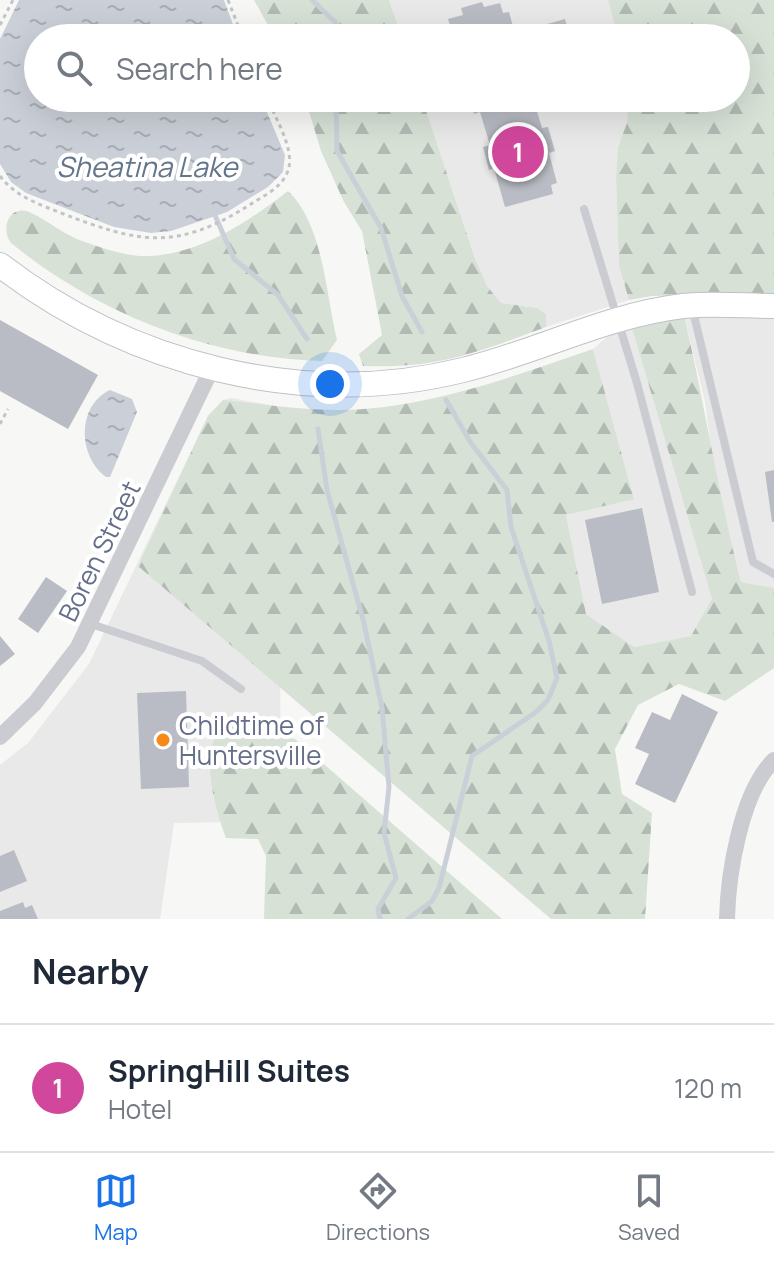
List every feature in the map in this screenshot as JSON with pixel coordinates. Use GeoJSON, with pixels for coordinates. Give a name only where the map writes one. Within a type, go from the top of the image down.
{"type":"FeatureCollection","features":[{"type":"Feature","properties":{"kind":"street"},"geometry":{"type":"LineString","coordinates":[[0,265],[59,306],[155,351],[212,368],[265,378],[323,383],[421,378],[502,359],[615,322],[692,306],[774,306]]}},
{"type":"Feature","properties":{"kind":"street","name":"Boren Street"},"geometry":{"type":"LineString","coordinates":[[0,737],[62,672],[91,624],[212,368]]}},
{"type":"Feature","properties":{"kind":"street"},"geometry":{"type":"LineString","coordinates":[[727,919],[739,828],[774,760]]}},
{"type":"Feature","properties":{"kind":"lane"},"geometry":{"type":"LineString","coordinates":[[584,209],[615,322],[637,383],[692,592]]}},
{"type":"Feature","properties":{"kind":"lane"},"geometry":{"type":"LineString","coordinates":[[692,306],[753,562],[774,574]]}},
{"type":"Feature","properties":{"kind":"lane"},"geometry":{"type":"LineString","coordinates":[[91,624],[202,661],[241,689]]}},
{"type":"Feature","properties":{"kind":"path"},"geometry":{"type":"LineString","coordinates":[[0,25],[13,0]]}},
{"type":"Feature","properties":{"kind":"path"},"geometry":{"type":"LineString","coordinates":[[228,0],[237,24]]}},
{"type":"Feature","properties":{"kind":"path"},"geometry":{"type":"LineString","coordinates":[[0,176],[10,189],[37,204],[128,238],[163,238],[223,220],[275,189],[287,174],[290,156],[273,112]]}},
{"type":"Feature","properties":{"kind":"path"},"geometry":{"type":"LineString","coordinates":[[0,424],[8,409]]}},
{"type":"Feature","properties":{"kind":"shaded area"},"geometry":{"type":"Polygon","coordinates":[[[389,0],[608,0],[614,24],[397,24],[389,0]]]}},
{"type":"Feature","properties":{"kind":"shaded area"},"geometry":{"type":"Polygon","coordinates":[[[427,112],[627,112],[627,123],[618,147],[616,177],[619,266],[629,300],[546,327],[546,314],[537,308],[501,303],[487,286],[474,256],[427,112]]]}},
{"type":"Feature","properties":{"kind":"shaded area"},"geometry":{"type":"Polygon","coordinates":[[[774,306],[774,588],[741,582],[716,486],[705,402],[682,307],[774,306]]]}},
{"type":"Feature","properties":{"kind":"shaded area"},"geometry":{"type":"Polygon","coordinates":[[[629,318],[712,599],[691,636],[634,647],[586,614],[566,515],[634,498],[593,349],[629,318]]]}},
{"type":"Feature","properties":{"kind":"shaded area"},"geometry":{"type":"Polygon","coordinates":[[[231,398],[276,406],[282,821],[174,823],[160,919],[0,919],[0,765],[28,743],[89,664],[208,416],[223,400],[231,398]]]}},
{"type":"Feature","properties":{"kind":"green space"},"geometry":{"type":"Polygon","coordinates":[[[254,0],[389,0],[397,24],[267,24],[254,0]]]}},
{"type":"Feature","properties":{"kind":"green space"},"geometry":{"type":"Polygon","coordinates":[[[608,0],[774,0],[774,293],[652,296],[629,300],[619,266],[616,177],[618,147],[627,123],[627,112],[750,112],[750,24],[614,24],[608,0]]]}},
{"type":"Feature","properties":{"kind":"green space"},"geometry":{"type":"Polygon","coordinates":[[[309,112],[427,112],[474,256],[487,286],[501,303],[537,308],[546,314],[546,327],[436,362],[363,366],[359,354],[382,335],[362,231],[344,202],[321,151],[309,112]]]}},
{"type":"Feature","properties":{"kind":"green space"},"geometry":{"type":"Polygon","coordinates":[[[288,191],[309,221],[322,261],[337,340],[322,361],[238,351],[157,328],[118,311],[45,268],[11,243],[6,231],[8,219],[22,210],[71,236],[100,247],[133,255],[161,255],[220,236],[288,191]]]}},
{"type":"Feature","properties":{"kind":"green space"},"geometry":{"type":"Polygon","coordinates":[[[682,307],[741,582],[774,588],[774,668],[725,701],[679,684],[638,705],[615,749],[622,794],[652,813],[645,919],[551,919],[138,566],[208,416],[223,400],[324,410],[404,404],[468,390],[593,349],[634,499],[566,515],[586,614],[634,647],[691,636],[712,599],[629,318],[682,307]]]}},
{"type":"Feature","properties":{"kind":"green space"},"geometry":{"type":"Polygon","coordinates":[[[227,724],[295,739],[502,919],[264,919],[266,856],[258,839],[226,838],[213,794],[212,746],[227,724]]]}},
{"type":"Feature","properties":{"kind":"water","name":"Sheatina Lake"},"geometry":{"type":"Polygon","coordinates":[[[19,0],[224,0],[233,24],[24,24],[24,112],[267,112],[285,155],[283,172],[268,187],[227,212],[171,231],[151,233],[114,227],[26,193],[11,182],[0,164],[0,39],[19,0]]]}},
{"type":"Feature","properties":{"kind":"water"},"geometry":{"type":"Polygon","coordinates":[[[110,390],[132,399],[137,412],[110,477],[106,477],[90,457],[85,432],[91,408],[110,390]]]}},
{"type":"Feature","properties":{"kind":"building"},"geometry":{"type":"Polygon","coordinates":[[[482,2],[484,7],[500,3],[503,13],[509,12],[512,24],[450,24],[448,19],[463,15],[461,8],[482,2]]]}},
{"type":"Feature","properties":{"kind":"building"},"geometry":{"type":"Polygon","coordinates":[[[565,19],[566,24],[547,24],[565,19]]]}},
{"type":"Feature","properties":{"kind":"building"},"geometry":{"type":"Polygon","coordinates":[[[480,112],[537,112],[542,128],[548,127],[555,151],[549,153],[557,183],[551,185],[553,194],[505,207],[494,168],[489,170],[483,147],[490,145],[480,112]]]}},
{"type":"Feature","properties":{"kind":"building"},"geometry":{"type":"Polygon","coordinates":[[[0,320],[98,375],[68,429],[0,391],[0,320]]]}},
{"type":"Feature","properties":{"kind":"building"},"geometry":{"type":"Polygon","coordinates":[[[774,470],[774,522],[772,522],[765,472],[774,470]]]}},
{"type":"Feature","properties":{"kind":"building"},"geometry":{"type":"Polygon","coordinates":[[[642,508],[659,592],[602,604],[585,520],[642,508]]]}},
{"type":"Feature","properties":{"kind":"building"},"geometry":{"type":"Polygon","coordinates":[[[46,577],[67,591],[38,633],[18,619],[46,577]]]}},
{"type":"Feature","properties":{"kind":"building"},"geometry":{"type":"Polygon","coordinates":[[[0,636],[15,654],[0,666],[0,636]]]}},
{"type":"Feature","properties":{"kind":"building","name":"Childtime of Huntersville"},"geometry":{"type":"Polygon","coordinates":[[[186,691],[189,787],[141,789],[137,693],[186,691]]]}},
{"type":"Feature","properties":{"kind":"building"},"geometry":{"type":"Polygon","coordinates":[[[682,694],[718,712],[675,803],[635,784],[649,754],[635,748],[652,712],[670,720],[682,694]]]}},
{"type":"Feature","properties":{"kind":"building"},"geometry":{"type":"Polygon","coordinates":[[[14,850],[27,881],[0,892],[0,856],[14,850]]]}},
{"type":"Feature","properties":{"kind":"building"},"geometry":{"type":"Polygon","coordinates":[[[23,902],[25,908],[32,905],[38,919],[0,919],[0,911],[23,902]]]}},
{"type":"Feature","properties":{"kind":"waterway"},"geometry":{"type":"LineString","coordinates":[[312,0],[336,24]]}},
{"type":"Feature","properties":{"kind":"waterway"},"geometry":{"type":"LineString","coordinates":[[336,112],[337,151],[381,228],[402,296],[422,332]]}},
{"type":"Feature","properties":{"kind":"waterway"},"geometry":{"type":"LineString","coordinates":[[214,213],[234,259],[278,295],[307,339]]}},
{"type":"Feature","properties":{"kind":"waterway"},"geometry":{"type":"LineString","coordinates":[[408,919],[432,901],[439,888],[472,756],[536,712],[548,700],[557,678],[549,641],[511,527],[507,490],[471,443],[446,400]]}},
{"type":"Feature","properties":{"kind":"waterway"},"geometry":{"type":"LineString","coordinates":[[318,429],[327,490],[364,623],[382,708],[389,787],[384,833],[396,878],[378,909],[380,919]]}},
{"type":"Feature","properties":{"kind":"place","name":"SpringHill Suites"},"geometry":{"type":"Point","coordinates":[518,152]}},
{"type":"Feature","properties":{"kind":"place","name":"Childtime of Huntersville"},"geometry":{"type":"Point","coordinates":[163,740]}}]}
